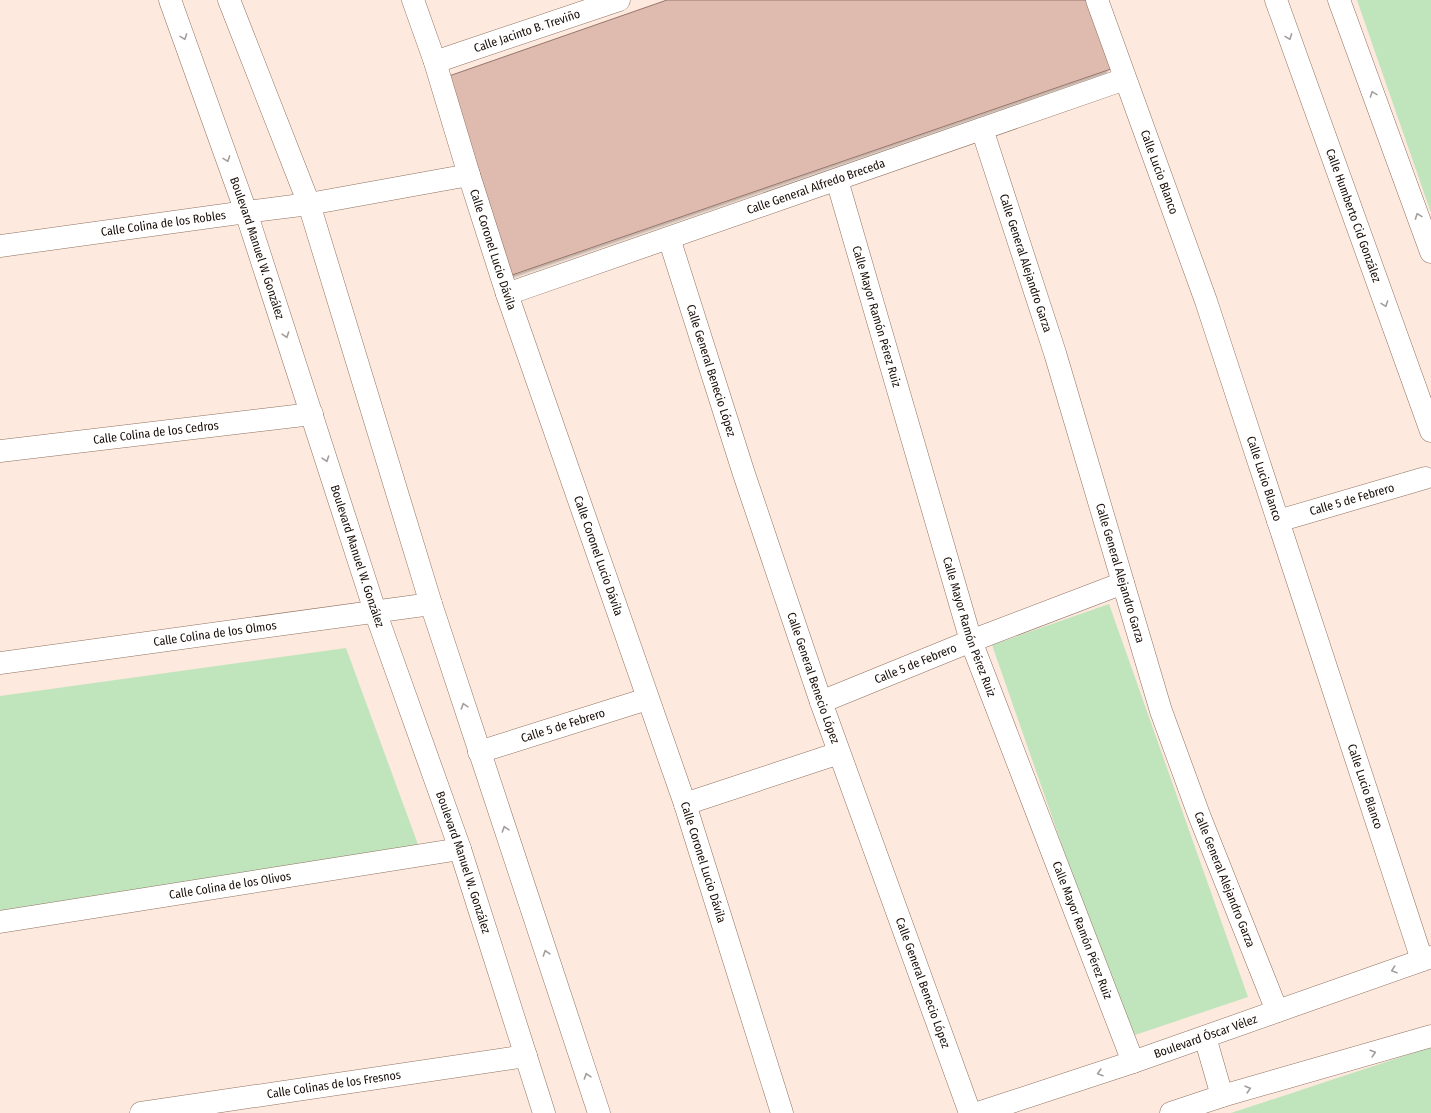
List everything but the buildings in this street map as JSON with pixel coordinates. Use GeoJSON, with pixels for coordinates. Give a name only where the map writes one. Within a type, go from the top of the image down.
{"type":"FeatureCollection","features":[{"type":"Feature","properties":{"kind":"street","name":"Boulevard Manuel W. González"},"geometry":{"type":"LineString","coordinates":[[170,0],[246,212],[375,611],[460,849],[544,1113]]}},
{"type":"Feature","properties":{"kind":"street"},"geometry":{"type":"LineString","coordinates":[[229,0],[309,204],[431,604],[599,1113]]}},
{"type":"Feature","properties":{"kind":"street","name":"Calle Coronel Lucio Dávila"},"geometry":{"type":"LineString","coordinates":[[413,0],[435,62],[506,294],[685,804],[782,1113]]}},
{"type":"Feature","properties":{"kind":"street","name":"Calle Jacinto B. Treviño"},"geometry":{"type":"LineString","coordinates":[[435,62],[588,5],[619,0]]}},
{"type":"Feature","properties":{"kind":"street","name":"Calle Lucio Blanco"},"geometry":{"type":"LineString","coordinates":[[1097,0],[1206,301],[1278,521],[1427,959]]}},
{"type":"Feature","properties":{"kind":"street","name":"Calle Humberto Cid González"},"geometry":{"type":"LineString","coordinates":[[1276,0],[1431,431]]}},
{"type":"Feature","properties":{"kind":"street"},"geometry":{"type":"LineString","coordinates":[[1339,0],[1431,252]]}},
{"type":"Feature","properties":{"kind":"street","name":"Calle General Alfredo Breceda"},"geometry":{"type":"LineString","coordinates":[[506,294],[1125,79]]}},
{"type":"Feature","properties":{"kind":"street","name":"Calle General Alejandro Garza"},"geometry":{"type":"LineString","coordinates":[[982,129],[1055,352],[1161,712],[1199,815],[1277,1011]]}},
{"type":"Feature","properties":{"kind":"street","name":"Calle Colina de los Robles"},"geometry":{"type":"LineString","coordinates":[[0,246],[309,204],[469,175]]}},
{"type":"Feature","properties":{"kind":"street","name":"Calle Mayor Ramón Pérez Ruiz"},"geometry":{"type":"LineString","coordinates":[[837,180],[971,641],[1133,1062]]}},
{"type":"Feature","properties":{"kind":"street","name":"Calle General Benecio López"},"geometry":{"type":"LineString","coordinates":[[669,238],[744,474],[821,702],[970,1113]]}},
{"type":"Feature","properties":{"kind":"street","name":"Calle Colina de los Cedros"},"geometry":{"type":"LineString","coordinates":[[0,452],[312,414]]}},
{"type":"Feature","properties":{"kind":"street","name":"Calle 5 de Febrero"},"geometry":{"type":"LineString","coordinates":[[1278,521],[1425,478]]}},
{"type":"Feature","properties":{"kind":"street","name":"Calle 5 de Febrero"},"geometry":{"type":"LineString","coordinates":[[821,702],[971,641],[1123,583]]}},
{"type":"Feature","properties":{"kind":"street","name":"Calle Colina de los Olmos"},"geometry":{"type":"LineString","coordinates":[[0,663],[431,604]]}},
{"type":"Feature","properties":{"kind":"street","name":"Calle 5 de Febrero"},"geometry":{"type":"LineString","coordinates":[[479,752],[647,699]]}},
{"type":"Feature","properties":{"kind":"street"},"geometry":{"type":"LineString","coordinates":[[685,804],[839,753]]}},
{"type":"Feature","properties":{"kind":"street","name":"Calle Colina de los Olivos"},"geometry":{"type":"LineString","coordinates":[[0,922],[460,849]]}},
{"type":"Feature","properties":{"kind":"street","name":"Boulevard Óscar Vélez"},"geometry":{"type":"LineString","coordinates":[[978,1113],[1133,1062],[1427,959]]}},
{"type":"Feature","properties":{"kind":"street"},"geometry":{"type":"LineString","coordinates":[[1205,1036],[1222,1096]]}},
{"type":"Feature","properties":{"kind":"street"},"geometry":{"type":"LineString","coordinates":[[1171,1113],[1222,1096],[1431,1036]]}},
{"type":"Feature","properties":{"kind":"street","name":"Calle Colinas de los Fresnos"},"geometry":{"type":"LineString","coordinates":[[141,1113],[526,1056]]}},
{"type":"Feature","properties":{"kind":"green space"},"geometry":{"type":"Polygon","coordinates":[[[1357,0],[1431,0],[1431,213],[1357,0]]]}},
{"type":"Feature","properties":{"kind":"green space"},"geometry":{"type":"Polygon","coordinates":[[[1109,604],[1248,997],[1129,1037],[992,645],[1109,604]]]}},
{"type":"Feature","properties":{"kind":"green space"},"geometry":{"type":"Polygon","coordinates":[[[346,648],[420,850],[0,911],[0,696],[346,648]]]}},
{"type":"Feature","properties":{"kind":"green space"},"geometry":{"type":"Polygon","coordinates":[[[1431,1047],[1431,1113],[1231,1113],[1431,1047]]]}}]}
